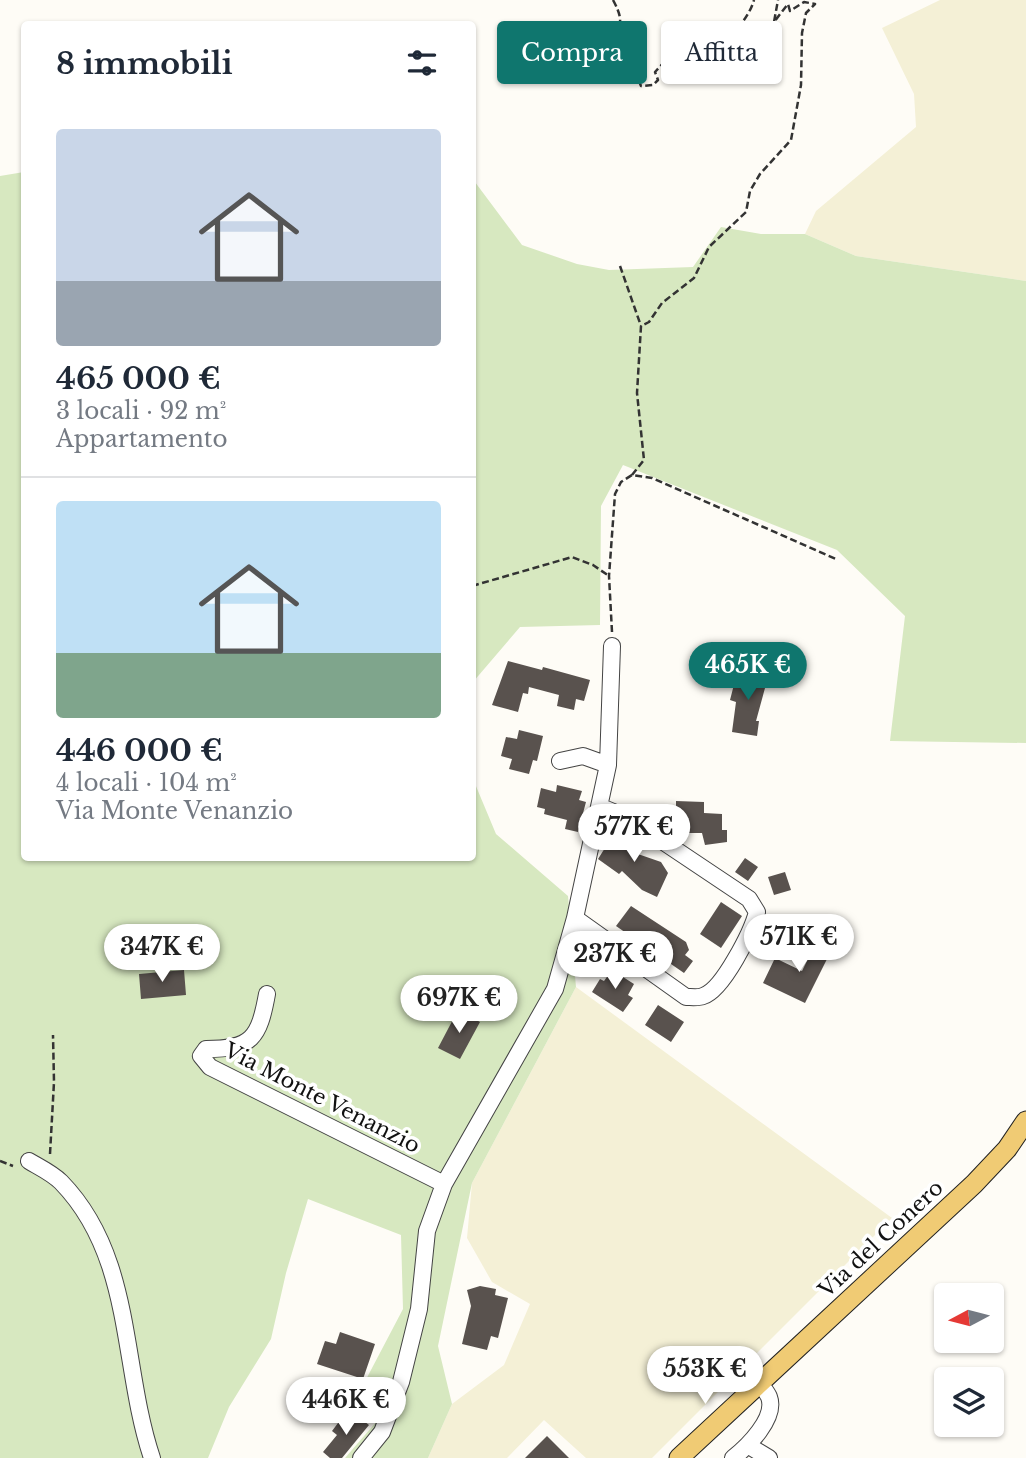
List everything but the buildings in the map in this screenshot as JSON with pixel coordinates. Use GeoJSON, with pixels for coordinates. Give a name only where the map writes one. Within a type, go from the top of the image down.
{"type":"FeatureCollection","features":[{"type":"Feature","properties":{"kind":"main road","name":"Via del Conero"},"geometry":{"type":"LineString","coordinates":[[679,1458],[974,1184],[1007,1149],[1026,1121]]}},
{"type":"Feature","properties":{"kind":"street"},"geometry":{"type":"LineString","coordinates":[[361,1458],[382,1432],[401,1382],[419,1309],[427,1231],[444,1184],[555,989],[575,919],[608,765],[612,646]]}},
{"type":"Feature","properties":{"kind":"street"},"geometry":{"type":"LineString","coordinates":[[560,761],[583,755],[608,765]]}},
{"type":"Feature","properties":{"kind":"street"},"geometry":{"type":"LineString","coordinates":[[575,919],[687,997],[704,996],[717,986],[745,941],[757,912],[749,899],[727,884],[628,818],[601,807]]}},
{"type":"Feature","properties":{"kind":"street","name":"Via Monte Venanzio"},"geometry":{"type":"LineString","coordinates":[[267,994],[261,1026],[246,1044],[227,1049],[206,1049],[201,1056],[210,1067],[444,1184]]}},
{"type":"Feature","properties":{"kind":"street"},"geometry":{"type":"LineString","coordinates":[[29,1161],[60,1181],[94,1228],[115,1274],[141,1427],[152,1458]]}},
{"type":"Feature","properties":{"kind":"street"},"geometry":{"type":"LineString","coordinates":[[733,1458],[749,1446],[770,1410],[770,1398],[760,1383]]}},
{"type":"Feature","properties":{"kind":"street"},"geometry":{"type":"LineString","coordinates":[[749,1446],[769,1458]]}},
{"type":"Feature","properties":{"kind":"path"},"geometry":{"type":"LineString","coordinates":[[613,0],[622,18],[622,25],[614,35],[613,50],[630,59],[641,86],[653,85],[657,80],[655,72],[667,59],[664,47],[678,42],[690,40],[707,51],[711,67],[717,68],[723,62],[732,37],[751,10],[754,0]]}},
{"type":"Feature","properties":{"kind":"path"},"geometry":{"type":"LineString","coordinates":[[641,326],[649,321],[662,303],[694,278],[709,247],[746,212],[750,191],[760,174],[791,140],[801,85],[802,33],[807,9],[816,4],[804,2],[790,11],[788,4],[774,22],[778,0]]}},
{"type":"Feature","properties":{"kind":"path"},"geometry":{"type":"LineString","coordinates":[[612,646],[609,576],[615,494],[621,482],[632,475],[644,460],[637,394],[641,326],[620,266]]}},
{"type":"Feature","properties":{"kind":"path"},"geometry":{"type":"LineString","coordinates":[[632,475],[652,478],[836,559]]}},
{"type":"Feature","properties":{"kind":"path"},"geometry":{"type":"LineString","coordinates":[[476,585],[572,557],[593,565],[609,576]]}},
{"type":"Feature","properties":{"kind":"path"},"geometry":{"type":"LineString","coordinates":[[53,1035],[54,1082],[49,1150],[60,1181]]}},
{"type":"Feature","properties":{"kind":"shaded area"},"geometry":{"type":"Polygon","coordinates":[[[940,0],[1026,0],[1026,281],[856,256],[805,234],[816,211],[916,127],[914,94],[882,28],[940,0]]]}},
{"type":"Feature","properties":{"kind":"shaded area"},"geometry":{"type":"Polygon","coordinates":[[[576,987],[892,1218],[652,1458],[586,1458],[544,1420],[507,1458],[428,1458],[452,1404],[504,1365],[530,1304],[492,1282],[467,1238],[472,1183],[576,987]]]}},
{"type":"Feature","properties":{"kind":"green space"},"geometry":{"type":"Polygon","coordinates":[[[21,172],[21,861],[476,861],[476,786],[496,834],[568,896],[576,987],[472,1183],[438,1346],[452,1404],[428,1458],[345,1458],[377,1421],[361,1389],[403,1309],[401,1235],[308,1199],[286,1273],[271,1339],[229,1407],[208,1458],[0,1458],[0,176],[21,172]]]}},
{"type":"Feature","properties":{"kind":"green space"},"geometry":{"type":"Polygon","coordinates":[[[476,183],[522,245],[577,264],[609,270],[693,267],[721,227],[761,234],[805,234],[856,256],[1026,281],[1026,743],[890,741],[905,616],[837,550],[623,465],[601,506],[600,625],[520,627],[476,678],[476,183]]]}}]}
